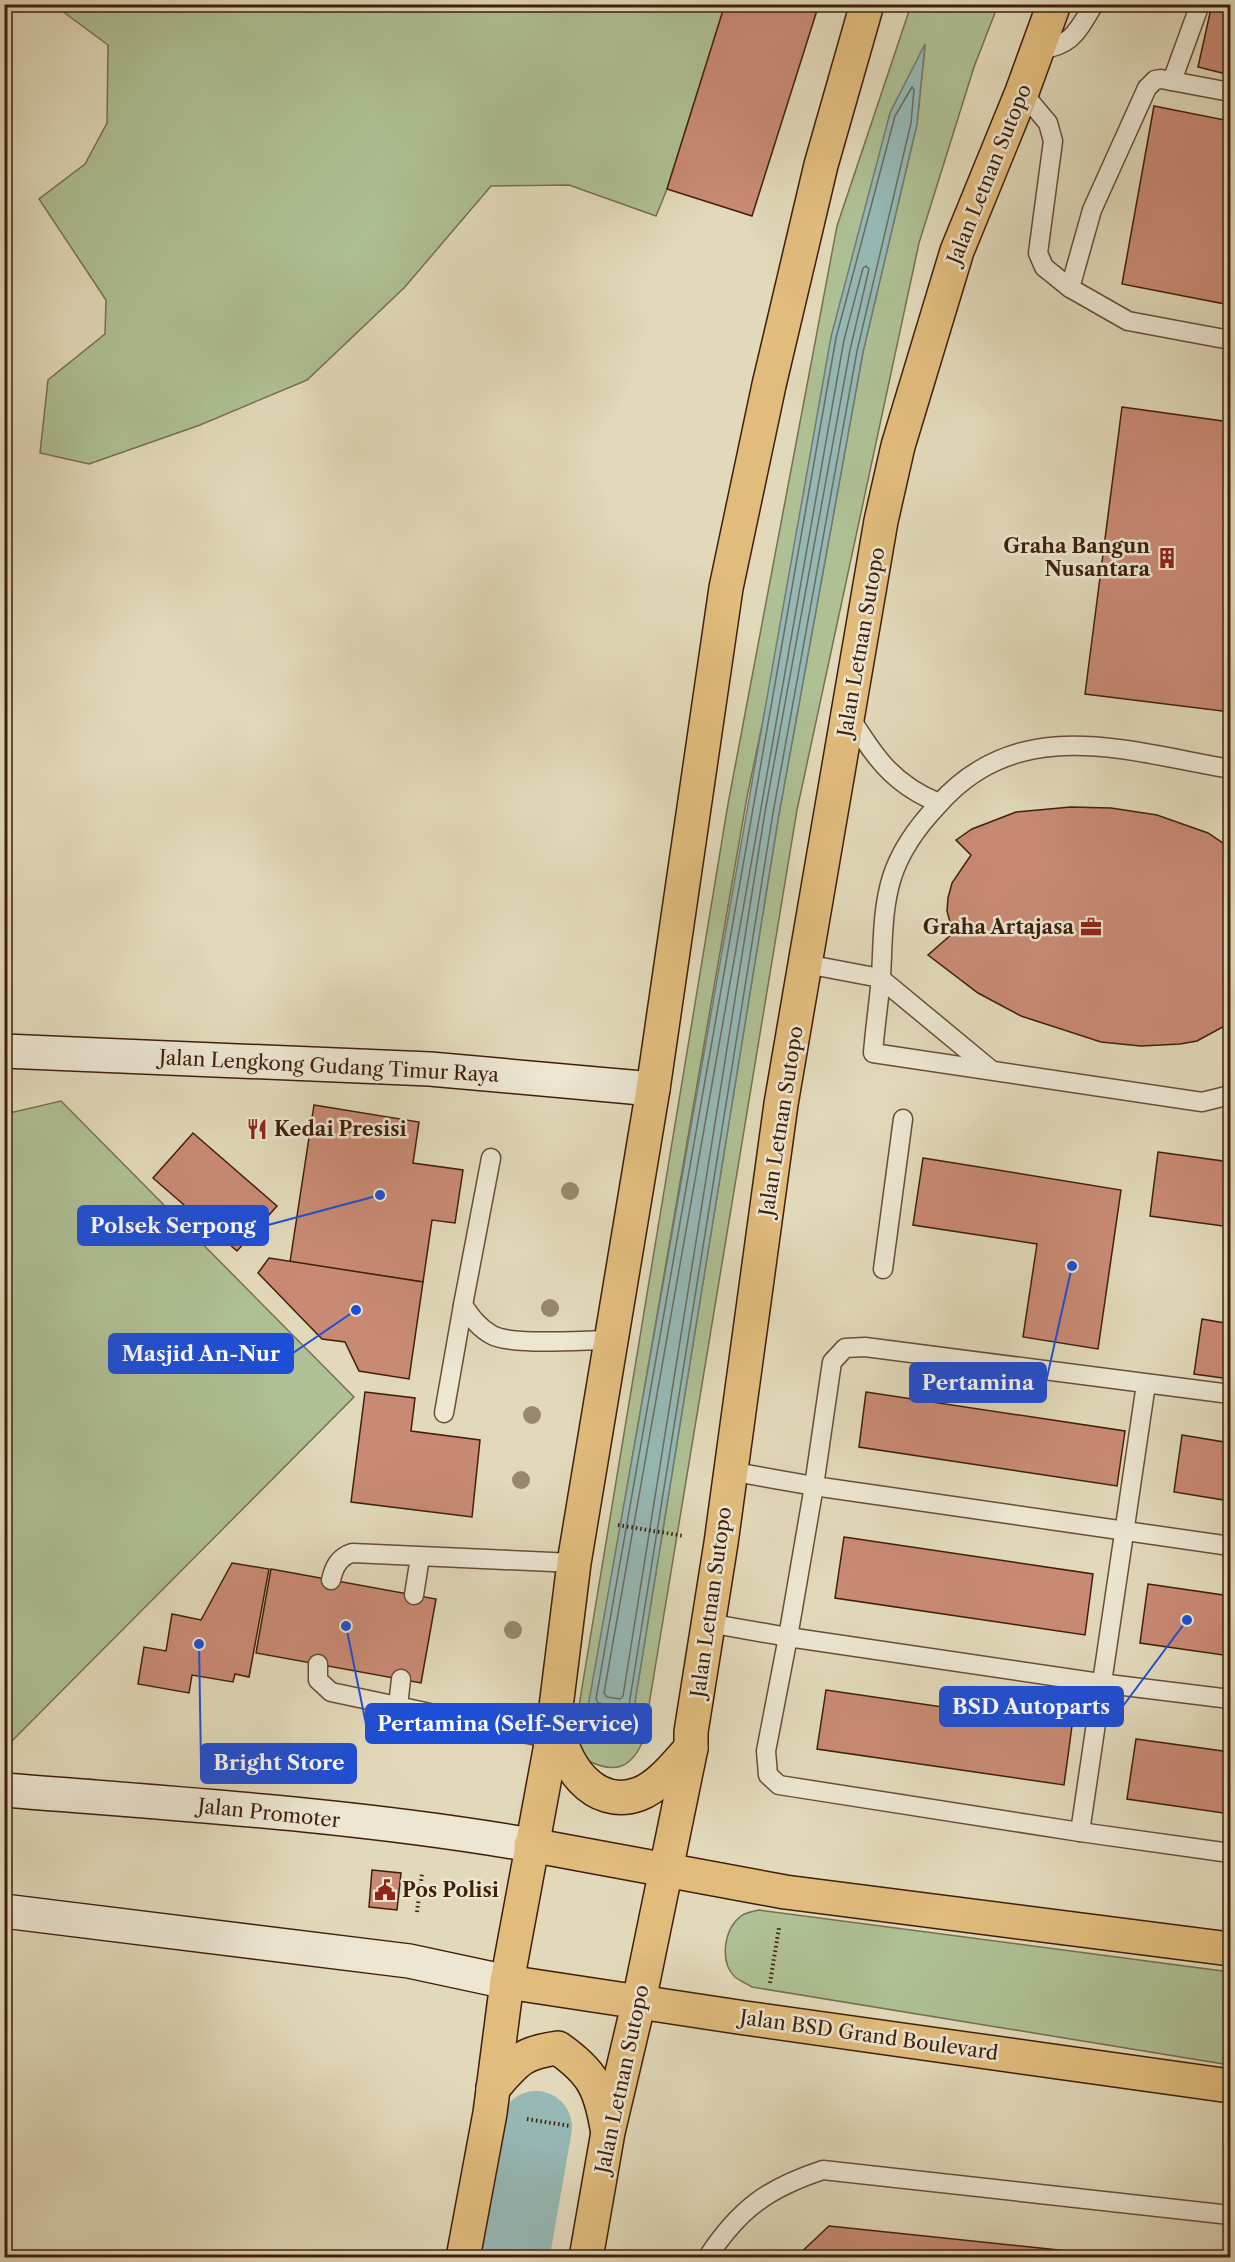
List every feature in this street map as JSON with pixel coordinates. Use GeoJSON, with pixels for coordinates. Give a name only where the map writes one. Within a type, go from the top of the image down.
{"type":"FeatureCollection","features":[{"type":"Feature","properties":{"kind":"main road"},"geometry":{"type":"LineString","coordinates":[[463,2258],[493,2088],[507,1982],[554,1724],[574,1563],[609,1340],[653,1089],[726,588],[769,385],[821,165],[867,4]]}},
{"type":"Feature","properties":{"kind":"main road","name":"Jalan Letnan Sutopo"},"geometry":{"type":"LineString","coordinates":[[586,2258],[608,2132],[639,2001],[691,1748],[691,1732],[781,1104],[881,521],[898,446],[957,251],[1022,92],[1054,4]]}},
{"type":"Feature","properties":{"kind":"main road"},"geometry":{"type":"LineString","coordinates":[[554,1724],[557,1727],[567,1760],[583,1784],[612,1797],[638,1794],[663,1777],[691,1748]]}},
{"type":"Feature","properties":{"kind":"main road"},"geometry":{"type":"LineString","coordinates":[[531,1845],[785,1892],[1230,1949]]}},
{"type":"Feature","properties":{"kind":"main road","name":"Jalan BSD Grand Boulevard"},"geometry":{"type":"LineString","coordinates":[[507,1982],[1230,2086]]}},
{"type":"Feature","properties":{"kind":"main road"},"geometry":{"type":"LineString","coordinates":[[493,2088],[513,2066],[530,2052],[558,2048],[582,2066],[597,2086],[608,2132]]}},
{"type":"Feature","properties":{"kind":"street","name":"Jalan Lengkong Gudang Timur Raya"},"geometry":{"type":"LineString","coordinates":[[4,1051],[430,1069],[653,1089]]}},
{"type":"Feature","properties":{"kind":"street","name":"Jalan Promoter"},"geometry":{"type":"LineString","coordinates":[[4,1790],[211,1806],[458,1832],[531,1845]]}},
{"type":"Feature","properties":{"kind":"street"},"geometry":{"type":"LineString","coordinates":[[4,1911],[409,1961],[507,1982]]}},
{"type":"Feature","properties":{"kind":"lane"},"geometry":{"type":"LineString","coordinates":[[1038,50],[1054,48],[1072,39],[1094,4]]}},
{"type":"Feature","properties":{"kind":"lane"},"geometry":{"type":"LineString","coordinates":[[1172,81],[1200,4]]}},
{"type":"Feature","properties":{"kind":"lane"},"geometry":{"type":"LineString","coordinates":[[1070,288],[1092,210],[1147,88],[1155,80],[1230,92]]}},
{"type":"Feature","properties":{"kind":"lane"},"geometry":{"type":"LineString","coordinates":[[1022,92],[1041,113],[1053,141],[1038,253],[1044,267],[1070,288],[1128,321],[1230,340]]}},
{"type":"Feature","properties":{"kind":"lane"},"geometry":{"type":"LineString","coordinates":[[848,714],[887,772],[916,793],[939,803]]}},
{"type":"Feature","properties":{"kind":"lane"},"geometry":{"type":"LineString","coordinates":[[1230,770],[1108,748],[1057,745],[1027,751],[980,766],[949,792],[920,825],[903,852],[892,877],[886,904],[873,1053],[1202,1102],[1230,1095]]}},
{"type":"Feature","properties":{"kind":"lane"},"geometry":{"type":"LineString","coordinates":[[806,964],[880,978],[991,1070]]}},
{"type":"Feature","properties":{"kind":"lane"},"geometry":{"type":"LineString","coordinates":[[884,1269],[903,1119]]}},
{"type":"Feature","properties":{"kind":"lane"},"geometry":{"type":"LineString","coordinates":[[444,1413],[491,1158]]}},
{"type":"Feature","properties":{"kind":"lane"},"geometry":{"type":"LineString","coordinates":[[463,1305],[476,1324],[494,1337],[541,1342],[609,1340]]}},
{"type":"Feature","properties":{"kind":"lane"},"geometry":{"type":"LineString","coordinates":[[1230,1394],[865,1347],[845,1348],[832,1362],[814,1486],[766,1750],[768,1774],[779,1785],[1230,1853]]}},
{"type":"Feature","properties":{"kind":"lane"},"geometry":{"type":"LineString","coordinates":[[1080,1832],[1100,1683],[1146,1384]]}},
{"type":"Feature","properties":{"kind":"lane"},"geometry":{"type":"LineString","coordinates":[[729,1471],[814,1486],[1230,1546]]}},
{"type":"Feature","properties":{"kind":"lane"},"geometry":{"type":"LineString","coordinates":[[331,1580],[334,1568],[344,1555],[352,1553],[574,1563]]}},
{"type":"Feature","properties":{"kind":"lane"},"geometry":{"type":"LineString","coordinates":[[414,1594],[420,1557]]}},
{"type":"Feature","properties":{"kind":"lane"},"geometry":{"type":"LineString","coordinates":[[708,1623],[1100,1683],[1230,1699]]}},
{"type":"Feature","properties":{"kind":"lane"},"geometry":{"type":"LineString","coordinates":[[318,1664],[318,1680],[331,1692],[398,1706],[554,1724]]}},
{"type":"Feature","properties":{"kind":"lane"},"geometry":{"type":"LineString","coordinates":[[398,1706],[401,1679]]}},
{"type":"Feature","properties":{"kind":"lane"},"geometry":{"type":"LineString","coordinates":[[707,2258],[725,2230],[754,2202],[787,2182],[823,2170],[1230,2215]]}},
{"type":"Feature","properties":{"kind":"path"},"geometry":{"type":"LineString","coordinates":[[609,1524],[672,1534]]}},
{"type":"Feature","properties":{"kind":"path"},"geometry":{"type":"LineString","coordinates":[[589,1714],[645,1724]]}},
{"type":"Feature","properties":{"kind":"path"},"geometry":{"type":"LineString","coordinates":[[417,1912],[422,1874]]}},
{"type":"Feature","properties":{"kind":"path"},"geometry":{"type":"LineString","coordinates":[[768,1990],[780,1924]]}},
{"type":"Feature","properties":{"kind":"path"},"geometry":{"type":"LineString","coordinates":[[520,2117],[574,2126]]}},
{"type":"Feature","properties":{"kind":"green space"},"geometry":{"type":"Polygon","coordinates":[[[54,5],[725,5],[667,189],[656,216],[569,185],[491,186],[404,288],[307,380],[200,425],[89,464],[40,453],[48,380],[105,334],[106,300],[39,199],[85,164],[107,123],[108,45],[54,5]]]}},
{"type":"Feature","properties":{"kind":"green space"},"geometry":{"type":"Polygon","coordinates":[[[911,5],[998,5],[974,67],[919,243],[797,810],[643,1741],[627,1763],[614,1768],[607,1767],[589,1761],[576,1740],[576,1724],[728,804],[837,226],[911,5]],[[925,46],[890,113],[747,797],[589,1707],[633,1714],[779,814],[863,352],[917,124],[925,46]]]}},
{"type":"Feature","properties":{"kind":"green space"},"geometry":{"type":"Polygon","coordinates":[[[61,1101],[354,1397],[5,1748],[5,1114],[61,1101]]]}},
{"type":"Feature","properties":{"kind":"green space"},"geometry":{"type":"Polygon","coordinates":[[[759,1910],[1230,1972],[1230,2065],[752,1987],[735,1977],[730,1971],[725,1955],[727,1937],[735,1922],[745,1914],[759,1910]]]}},
{"type":"Feature","properties":{"kind":"water"},"geometry":{"type":"Polygon","coordinates":[[[925,44],[917,124],[863,352],[779,814],[633,1714],[588,1707],[831,337],[890,113],[925,44]]]}},
{"type":"Feature","properties":{"kind":"building"},"geometry":{"type":"Polygon","coordinates":[[[725,4],[819,4],[752,216],[667,189],[725,4]]]}},
{"type":"Feature","properties":{"kind":"building"},"geometry":{"type":"Polygon","coordinates":[[[1212,4],[1230,4],[1230,75],[1198,67],[1212,4]]]}},
{"type":"Feature","properties":{"kind":"building"},"geometry":{"type":"Polygon","coordinates":[[[1154,106],[1230,121],[1230,305],[1122,284],[1154,106]]]}},
{"type":"Feature","properties":{"kind":"building","name":"Graha Bangun Nusantara"},"geometry":{"type":"Polygon","coordinates":[[[1122,407],[1230,422],[1230,712],[1085,694],[1122,407]]]}},
{"type":"Feature","properties":{"kind":"building","name":"Graha Artajasa"},"geometry":{"type":"Polygon","coordinates":[[[1071,807],[1111,808],[1157,815],[1208,833],[1230,848],[1230,1023],[1197,1041],[1180,1044],[1141,1046],[1101,1042],[1021,1016],[978,993],[928,955],[953,933],[947,911],[948,898],[952,883],[971,855],[956,840],[972,829],[1016,812],[1071,807]]]}},
{"type":"Feature","properties":{"kind":"building"},"geometry":{"type":"Polygon","coordinates":[[[314,1105],[419,1122],[413,1163],[463,1170],[455,1223],[432,1220],[423,1282],[290,1262],[314,1105]]]}},
{"type":"Feature","properties":{"kind":"building"},"geometry":{"type":"Polygon","coordinates":[[[193,1133],[277,1206],[237,1251],[153,1178],[193,1133]]]}},
{"type":"Feature","properties":{"kind":"building"},"geometry":{"type":"Polygon","coordinates":[[[1158,1152],[1230,1162],[1230,1227],[1150,1216],[1158,1152]]]}},
{"type":"Feature","properties":{"kind":"building"},"geometry":{"type":"Polygon","coordinates":[[[923,1158],[1121,1190],[1098,1349],[1023,1337],[1037,1244],[913,1225],[923,1158]]]}},
{"type":"Feature","properties":{"kind":"building"},"geometry":{"type":"Polygon","coordinates":[[[269,1258],[423,1282],[409,1379],[359,1371],[345,1342],[322,1339],[258,1273],[269,1258]]]}},
{"type":"Feature","properties":{"kind":"building"},"geometry":{"type":"Polygon","coordinates":[[[1202,1319],[1230,1324],[1230,1379],[1194,1374],[1202,1319]]]}},
{"type":"Feature","properties":{"kind":"building"},"geometry":{"type":"Polygon","coordinates":[[[365,1392],[415,1398],[411,1431],[480,1440],[472,1517],[351,1502],[365,1392]]]}},
{"type":"Feature","properties":{"kind":"building"},"geometry":{"type":"Polygon","coordinates":[[[866,1392],[1125,1431],[1117,1486],[859,1447],[866,1392]]]}},
{"type":"Feature","properties":{"kind":"building"},"geometry":{"type":"Polygon","coordinates":[[[1182,1435],[1230,1443],[1230,1501],[1174,1492],[1182,1435]]]}},
{"type":"Feature","properties":{"kind":"building"},"geometry":{"type":"Polygon","coordinates":[[[844,1537],[1093,1574],[1085,1635],[835,1598],[844,1537]]]}},
{"type":"Feature","properties":{"kind":"building"},"geometry":{"type":"Polygon","coordinates":[[[232,1563],[269,1569],[249,1677],[235,1674],[233,1682],[192,1675],[189,1693],[138,1684],[144,1647],[166,1651],[172,1614],[201,1620],[232,1563]]]}},
{"type":"Feature","properties":{"kind":"building"},"geometry":{"type":"Polygon","coordinates":[[[271,1569],[436,1599],[421,1683],[256,1653],[271,1569]]]}},
{"type":"Feature","properties":{"kind":"building"},"geometry":{"type":"Polygon","coordinates":[[[1148,1584],[1230,1596],[1230,1656],[1140,1643],[1148,1584]]]}},
{"type":"Feature","properties":{"kind":"building"},"geometry":{"type":"Polygon","coordinates":[[[826,1690],[1072,1726],[1064,1785],[817,1749],[826,1690]]]}},
{"type":"Feature","properties":{"kind":"building"},"geometry":{"type":"Polygon","coordinates":[[[1136,1739],[1230,1752],[1230,1814],[1127,1799],[1136,1739]]]}},
{"type":"Feature","properties":{"kind":"building","name":"Pos Polisi"},"geometry":{"type":"Polygon","coordinates":[[[372,1870],[401,1873],[397,1910],[369,1907],[372,1870]]]}},
{"type":"Feature","properties":{"kind":"building"},"geometry":{"type":"Polygon","coordinates":[[[829,2226],[1135,2258],[795,2258],[829,2226]]]}},
{"type":"Feature","properties":{"kind":"waterway"},"geometry":{"type":"LineString","coordinates":[[513,2258],[536,2127]]}},
{"type":"Feature","properties":{"kind":"place","name":"Graha Bangun Nusantara"},"geometry":{"type":"Point","coordinates":[1167,558]}},
{"type":"Feature","properties":{"kind":"place","name":"Graha Artajasa"},"geometry":{"type":"Point","coordinates":[1091,927]}},
{"type":"Feature","properties":{"kind":"place","name":"Kedai Presisi"},"geometry":{"type":"Point","coordinates":[257,1129]}},
{"type":"Feature","properties":{"kind":"place","name":"Polsek Serpong"},"geometry":{"type":"Point","coordinates":[380,1195]}},
{"type":"Feature","properties":{"kind":"place","name":"Pertamina"},"geometry":{"type":"Point","coordinates":[1072,1266]}},
{"type":"Feature","properties":{"kind":"place","name":"Masjid An-Nur"},"geometry":{"type":"Point","coordinates":[356,1310]}},
{"type":"Feature","properties":{"kind":"place","name":"BSD Autoparts"},"geometry":{"type":"Point","coordinates":[1187,1620]}},
{"type":"Feature","properties":{"kind":"place","name":"Pertamina (Self-Service)"},"geometry":{"type":"Point","coordinates":[346,1626]}},
{"type":"Feature","properties":{"kind":"place","name":"Bright Store"},"geometry":{"type":"Point","coordinates":[199,1644]}},
{"type":"Feature","properties":{"kind":"place","name":"Pos Polisi"},"geometry":{"type":"Point","coordinates":[385,1890]}}]}
